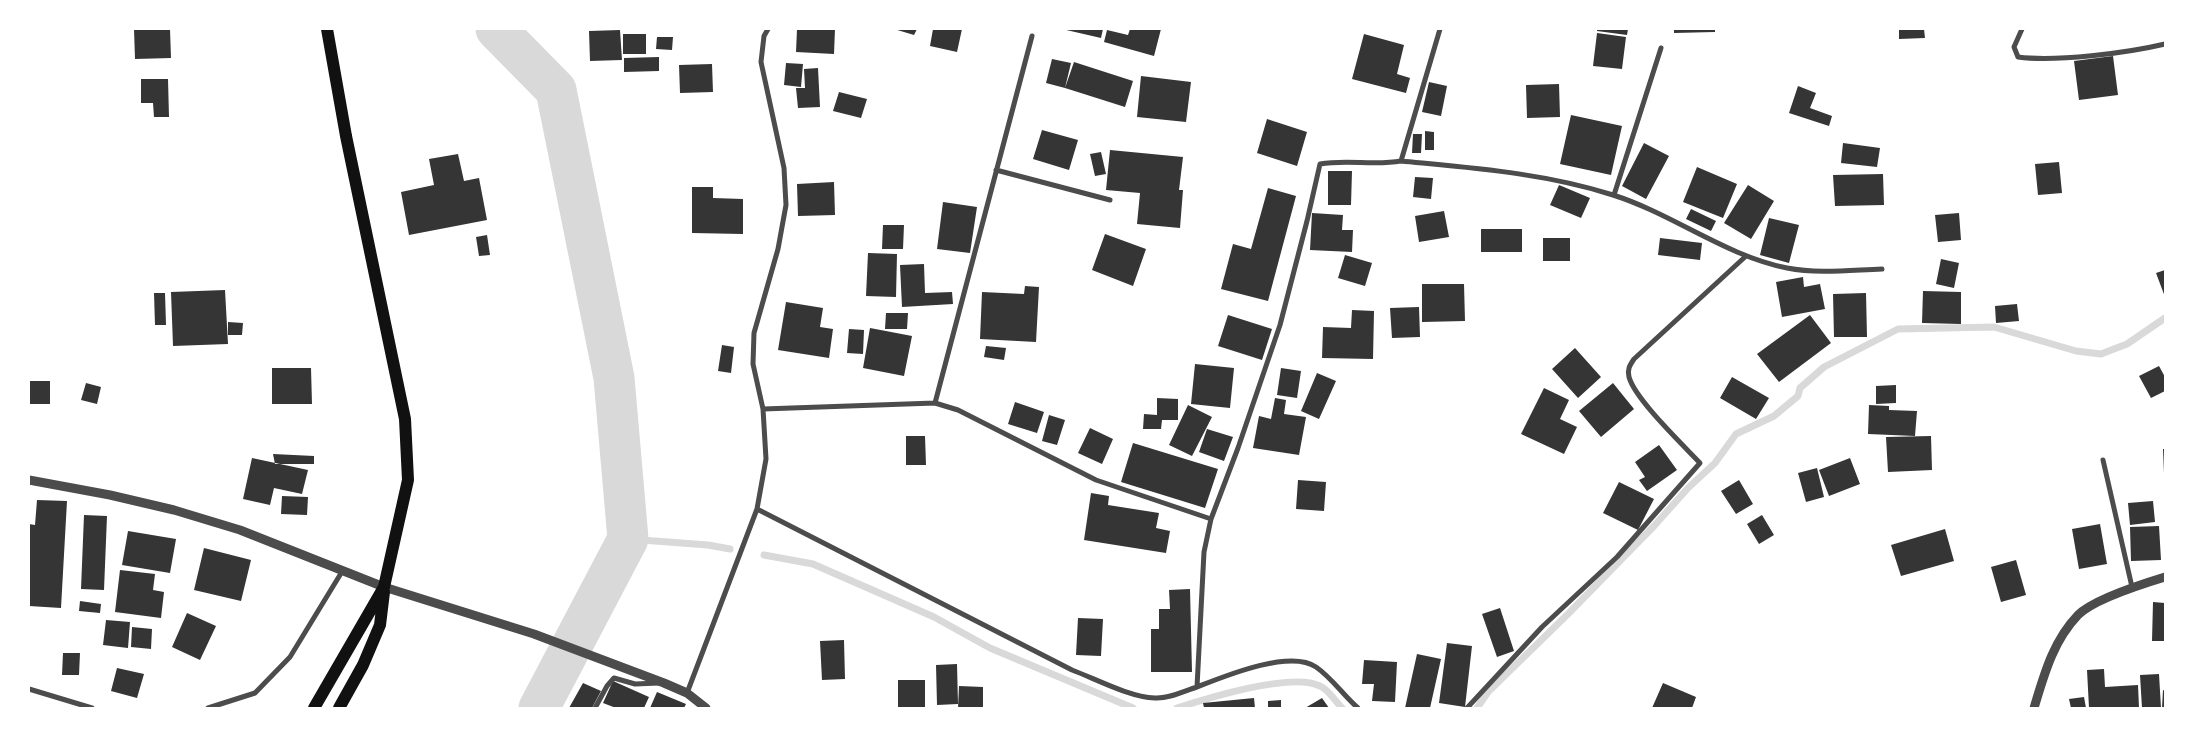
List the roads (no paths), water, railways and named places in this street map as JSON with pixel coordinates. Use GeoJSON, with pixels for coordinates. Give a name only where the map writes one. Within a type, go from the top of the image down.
{"type":"FeatureCollection","features":[{"type":"Feature","properties":{"kind":"main road"},"geometry":{"type":"LineString","coordinates":[[327,29],[346,136],[405,419],[408,480],[384,587],[380,625],[363,665],[339,708]]}},
{"type":"Feature","properties":{"kind":"main road"},"geometry":{"type":"LineString","coordinates":[[314,708],[384,587]]}},
{"type":"Feature","properties":{"kind":"street"},"geometry":{"type":"LineString","coordinates":[[687,694],[757,509],[766,458],[763,409],[753,364],[754,333],[778,249],[786,205],[784,168],[761,62],[764,36],[768,29]]}},
{"type":"Feature","properties":{"kind":"street"},"geometry":{"type":"LineString","coordinates":[[1401,161],[1440,29]]}},
{"type":"Feature","properties":{"kind":"street"},"geometry":{"type":"LineString","coordinates":[[2022,29],[2014,47],[2018,57],[2032,59],[2094,54],[2165,44]]}},
{"type":"Feature","properties":{"kind":"street"},"geometry":{"type":"LineString","coordinates":[[935,403],[1032,36]]}},
{"type":"Feature","properties":{"kind":"street"},"geometry":{"type":"LineString","coordinates":[[1614,195],[1661,48]]}},
{"type":"Feature","properties":{"kind":"street"},"geometry":{"type":"LineString","coordinates":[[1197,687],[1204,552],[1211,519],[1238,448],[1280,325],[1320,164],[1330,162],[1384,164],[1401,161],[1522,173],[1614,195],[1661,214],[1746,256],[1789,268],[1882,269]]}},
{"type":"Feature","properties":{"kind":"street"},"geometry":{"type":"LineString","coordinates":[[996,170],[1110,200]]}},
{"type":"Feature","properties":{"kind":"street"},"geometry":{"type":"LineString","coordinates":[[1467,708],[1542,627],[1617,557],[1700,464],[1635,392],[1628,376],[1628,367],[1634,359],[1746,256]]}},
{"type":"Feature","properties":{"kind":"street"},"geometry":{"type":"LineString","coordinates":[[763,409],[935,403],[958,410],[1096,480],[1211,519]]}},
{"type":"Feature","properties":{"kind":"street"},"geometry":{"type":"LineString","coordinates":[[2103,460],[2132,587]]}},
{"type":"Feature","properties":{"kind":"street"},"geometry":{"type":"LineString","coordinates":[[29,480],[110,495],[174,510],[240,530],[384,587],[534,634],[664,683],[687,694],[706,708]]}},
{"type":"Feature","properties":{"kind":"street"},"geometry":{"type":"LineString","coordinates":[[757,509],[1072,670],[1118,688],[1156,698],[1168,697],[1272,662],[1306,661],[1318,668],[1358,708]]}},
{"type":"Feature","properties":{"kind":"street"},"geometry":{"type":"LineString","coordinates":[[208,708],[255,693],[290,657],[343,570]]}},
{"type":"Feature","properties":{"kind":"street"},"geometry":{"type":"LineString","coordinates":[[2034,708],[2049,659],[2061,636],[2079,614],[2132,587],[2165,577]]}},
{"type":"Feature","properties":{"kind":"street"},"geometry":{"type":"LineString","coordinates":[[595,708],[606,686],[614,678],[635,684],[664,683]]}},
{"type":"Feature","properties":{"kind":"street"},"geometry":{"type":"LineString","coordinates":[[29,689],[92,708]]}},
{"type":"Feature","properties":{"kind":"waterway"},"geometry":{"type":"LineString","coordinates":[[496,29],[556,90],[614,378],[628,539],[539,708]]}},
{"type":"Feature","properties":{"kind":"waterway"},"geometry":{"type":"LineString","coordinates":[[1477,708],[1488,692],[1569,613],[1654,526],[1688,488],[1715,463],[1736,434],[1774,416],[1798,396],[1800,388],[1824,367],[1898,329],[1994,327],[2076,351],[2101,354],[2127,344],[2165,318]]}},
{"type":"Feature","properties":{"kind":"waterway"},"geometry":{"type":"LineString","coordinates":[[628,539],[708,545],[730,549]]}},
{"type":"Feature","properties":{"kind":"waterway"},"geometry":{"type":"LineString","coordinates":[[764,555],[813,564],[934,617],[990,648],[1133,708]]}},
{"type":"Feature","properties":{"kind":"waterway"},"geometry":{"type":"LineString","coordinates":[[1177,708],[1249,688],[1290,682],[1320,686],[1342,708]]}}]}
